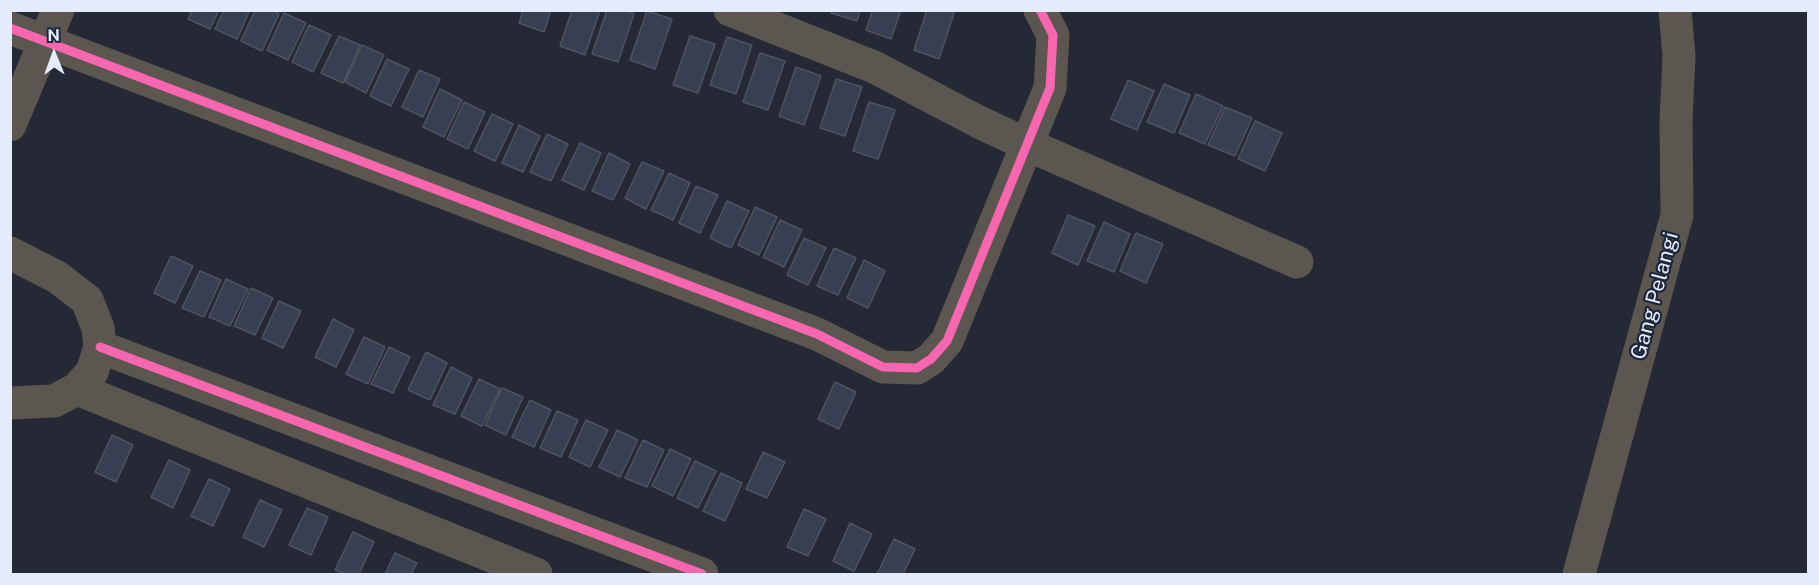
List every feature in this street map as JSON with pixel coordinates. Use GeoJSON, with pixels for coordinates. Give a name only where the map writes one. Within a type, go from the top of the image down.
{"type":"FeatureCollection","features":[{"type":"Feature","properties":{"kind":"street"},"geometry":{"type":"LineString","coordinates":[[10,125],[58,10]]}},
{"type":"Feature","properties":{"kind":"street"},"geometry":{"type":"LineString","coordinates":[[730,10],[874,67],[1028,145],[1297,262]]}},
{"type":"Feature","properties":{"kind":"street"},"geometry":{"type":"LineString","coordinates":[[10,28],[817,334],[883,367],[917,369],[931,359],[947,341],[1050,88],[1053,35],[1040,10]]}},
{"type":"Feature","properties":{"kind":"street","name":"Gang Pelangi"},"geometry":{"type":"LineString","coordinates":[[1579,574],[1677,215],[1676,121],[1679,56],[1675,10]]}},
{"type":"Feature","properties":{"kind":"street"},"geometry":{"type":"LineString","coordinates":[[10,253],[57,277],[87,300],[98,328],[100,347],[92,372],[77,389],[54,400],[10,403]]}},
{"type":"Feature","properties":{"kind":"street"},"geometry":{"type":"LineString","coordinates":[[100,347],[702,574]]}},
{"type":"Feature","properties":{"kind":"street"},"geometry":{"type":"LineString","coordinates":[[77,389],[536,574]]}},
{"type":"Feature","properties":{"kind":"building"},"geometry":{"type":"Polygon","coordinates":[[[192,10],[219,10],[210,29],[188,19],[192,10]]]}},
{"type":"Feature","properties":{"kind":"building"},"geometry":{"type":"Polygon","coordinates":[[[224,10],[250,10],[237,39],[215,29],[224,10]]]}},
{"type":"Feature","properties":{"kind":"building"},"geometry":{"type":"Polygon","coordinates":[[[255,10],[272,10],[279,14],[262,51],[241,41],[255,10]]]}},
{"type":"Feature","properties":{"kind":"building"},"geometry":{"type":"Polygon","coordinates":[[[523,10],[551,10],[544,32],[519,23],[523,10]]]}},
{"type":"Feature","properties":{"kind":"building"},"geometry":{"type":"Polygon","coordinates":[[[572,10],[600,10],[585,55],[560,46],[572,10]]]}},
{"type":"Feature","properties":{"kind":"building"},"geometry":{"type":"Polygon","coordinates":[[[607,10],[625,10],[634,14],[618,62],[592,54],[607,10]]]}},
{"type":"Feature","properties":{"kind":"building"},"geometry":{"type":"Polygon","coordinates":[[[832,10],[860,10],[857,21],[831,13],[832,10]]]}},
{"type":"Feature","properties":{"kind":"building"},"geometry":{"type":"Polygon","coordinates":[[[873,10],[901,10],[891,39],[866,30],[873,10]]]}},
{"type":"Feature","properties":{"kind":"building"},"geometry":{"type":"Polygon","coordinates":[[[927,10],[955,10],[939,59],[914,50],[927,10]]]}},
{"type":"Feature","properties":{"kind":"building"},"geometry":{"type":"Polygon","coordinates":[[[647,11],[672,19],[655,69],[630,60],[647,11]]]}},
{"type":"Feature","properties":{"kind":"building"},"geometry":{"type":"Polygon","coordinates":[[[284,13],[306,23],[288,60],[267,50],[284,13]]]}},
{"type":"Feature","properties":{"kind":"building"},"geometry":{"type":"Polygon","coordinates":[[[309,25],[331,35],[313,72],[292,62],[309,25]]]}},
{"type":"Feature","properties":{"kind":"building"},"geometry":{"type":"Polygon","coordinates":[[[339,36],[360,45],[343,83],[321,73],[339,36]]]}},
{"type":"Feature","properties":{"kind":"building"},"geometry":{"type":"Polygon","coordinates":[[[690,36],[715,44],[698,93],[673,85],[690,36]]]}},
{"type":"Feature","properties":{"kind":"building"},"geometry":{"type":"Polygon","coordinates":[[[727,37],[752,45],[736,94],[710,85],[727,37]]]}},
{"type":"Feature","properties":{"kind":"building"},"geometry":{"type":"Polygon","coordinates":[[[362,45],[384,55],[366,93],[345,82],[362,45]]]}},
{"type":"Feature","properties":{"kind":"building"},"geometry":{"type":"Polygon","coordinates":[[[760,53],[785,61],[768,110],[743,102],[760,53]]]}},
{"type":"Feature","properties":{"kind":"building"},"geometry":{"type":"Polygon","coordinates":[[[387,59],[409,69],[391,106],[370,96],[387,59]]]}},
{"type":"Feature","properties":{"kind":"building"},"geometry":{"type":"Polygon","coordinates":[[[796,67],[821,76],[804,125],[779,116],[796,67]]]}},
{"type":"Feature","properties":{"kind":"building"},"geometry":{"type":"Polygon","coordinates":[[[419,70],[440,79],[423,117],[402,107],[419,70]]]}},
{"type":"Feature","properties":{"kind":"building"},"geometry":{"type":"Polygon","coordinates":[[[836,79],[862,87],[845,136],[820,128],[836,79]]]}},
{"type":"Feature","properties":{"kind":"building"},"geometry":{"type":"Polygon","coordinates":[[[1128,80],[1154,91],[1137,130],[1111,119],[1128,80]]]}},
{"type":"Feature","properties":{"kind":"building"},"geometry":{"type":"Polygon","coordinates":[[[1164,84],[1190,95],[1174,133],[1147,122],[1164,84]]]}},
{"type":"Feature","properties":{"kind":"building"},"geometry":{"type":"Polygon","coordinates":[[[440,89],[462,100],[444,137],[423,127],[440,89]]]}},
{"type":"Feature","properties":{"kind":"building"},"geometry":{"type":"Polygon","coordinates":[[[1196,94],[1223,106],[1205,144],[1179,133],[1196,94]]]}},
{"type":"Feature","properties":{"kind":"building"},"geometry":{"type":"Polygon","coordinates":[[[464,102],[485,112],[468,149],[447,139],[464,102]]]}},
{"type":"Feature","properties":{"kind":"building"},"geometry":{"type":"Polygon","coordinates":[[[869,102],[895,110],[878,159],[853,151],[869,102]]]}},
{"type":"Feature","properties":{"kind":"building"},"geometry":{"type":"Polygon","coordinates":[[[1225,107],[1252,118],[1235,156],[1208,145],[1225,107]]]}},
{"type":"Feature","properties":{"kind":"building"},"geometry":{"type":"Polygon","coordinates":[[[492,114],[513,124],[495,161],[474,151],[492,114]]]}},
{"type":"Feature","properties":{"kind":"building"},"geometry":{"type":"Polygon","coordinates":[[[1255,121],[1282,133],[1265,171],[1238,159],[1255,121]]]}},
{"type":"Feature","properties":{"kind":"building"},"geometry":{"type":"Polygon","coordinates":[[[519,125],[540,136],[523,172],[502,163],[519,125]]]}},
{"type":"Feature","properties":{"kind":"building"},"geometry":{"type":"Polygon","coordinates":[[[547,134],[568,144],[551,181],[530,172],[547,134]]]}},
{"type":"Feature","properties":{"kind":"building"},"geometry":{"type":"Polygon","coordinates":[[[580,143],[601,153],[584,190],[562,180],[580,143]]]}},
{"type":"Feature","properties":{"kind":"building"},"geometry":{"type":"Polygon","coordinates":[[[609,153],[630,164],[613,200],[592,191],[609,153]]]}},
{"type":"Feature","properties":{"kind":"building"},"geometry":{"type":"Polygon","coordinates":[[[642,162],[664,171],[646,209],[625,198],[642,162]]]}},
{"type":"Feature","properties":{"kind":"building"},"geometry":{"type":"Polygon","coordinates":[[[669,173],[690,183],[673,220],[651,210],[669,173]]]}},
{"type":"Feature","properties":{"kind":"building"},"geometry":{"type":"Polygon","coordinates":[[[696,186],[718,195],[700,233],[679,223],[696,186]]]}},
{"type":"Feature","properties":{"kind":"building"},"geometry":{"type":"Polygon","coordinates":[[[727,201],[749,211],[731,248],[710,238],[727,201]]]}},
{"type":"Feature","properties":{"kind":"building"},"geometry":{"type":"Polygon","coordinates":[[[755,207],[777,217],[759,255],[738,245],[755,207]]]}},
{"type":"Feature","properties":{"kind":"building"},"geometry":{"type":"Polygon","coordinates":[[[1068,215],[1095,226],[1078,265],[1052,253],[1068,215]]]}},
{"type":"Feature","properties":{"kind":"building"},"geometry":{"type":"Polygon","coordinates":[[[780,220],[802,230],[784,267],[763,257],[780,220]]]}},
{"type":"Feature","properties":{"kind":"building"},"geometry":{"type":"Polygon","coordinates":[[[1104,222],[1130,234],[1114,272],[1087,261],[1104,222]]]}},
{"type":"Feature","properties":{"kind":"building"},"geometry":{"type":"Polygon","coordinates":[[[1136,233],[1163,244],[1146,283],[1120,271],[1136,233]]]}},
{"type":"Feature","properties":{"kind":"building"},"geometry":{"type":"Polygon","coordinates":[[[804,238],[826,248],[808,285],[787,275],[804,238]]]}},
{"type":"Feature","properties":{"kind":"building"},"geometry":{"type":"Polygon","coordinates":[[[834,248],[856,258],[838,295],[817,286],[834,248]]]}},
{"type":"Feature","properties":{"kind":"building"},"geometry":{"type":"Polygon","coordinates":[[[171,256],[193,266],[175,303],[154,293],[171,256]]]}},
{"type":"Feature","properties":{"kind":"building"},"geometry":{"type":"Polygon","coordinates":[[[864,260],[885,271],[868,308],[847,298],[864,260]]]}},
{"type":"Feature","properties":{"kind":"building"},"geometry":{"type":"Polygon","coordinates":[[[200,271],[221,280],[204,317],[182,308],[200,271]]]}},
{"type":"Feature","properties":{"kind":"building"},"geometry":{"type":"Polygon","coordinates":[[[226,279],[248,289],[230,326],[209,317],[226,279]]]}},
{"type":"Feature","properties":{"kind":"building"},"geometry":{"type":"Polygon","coordinates":[[[251,288],[273,298],[255,335],[234,326],[251,288]]]}},
{"type":"Feature","properties":{"kind":"building"},"geometry":{"type":"Polygon","coordinates":[[[279,301],[301,311],[283,348],[262,338],[279,301]]]}},
{"type":"Feature","properties":{"kind":"building"},"geometry":{"type":"Polygon","coordinates":[[[333,319],[354,330],[336,367],[315,357],[333,319]]]}},
{"type":"Feature","properties":{"kind":"building"},"geometry":{"type":"Polygon","coordinates":[[[364,337],[385,347],[368,384],[346,374],[364,337]]]}},
{"type":"Feature","properties":{"kind":"building"},"geometry":{"type":"Polygon","coordinates":[[[389,347],[410,357],[393,393],[371,384],[389,347]]]}},
{"type":"Feature","properties":{"kind":"building"},"geometry":{"type":"Polygon","coordinates":[[[426,352],[447,363],[430,400],[408,390],[426,352]]]}},
{"type":"Feature","properties":{"kind":"building"},"geometry":{"type":"Polygon","coordinates":[[[451,367],[472,378],[455,414],[433,405],[451,367]]]}},
{"type":"Feature","properties":{"kind":"building"},"geometry":{"type":"Polygon","coordinates":[[[479,379],[500,389],[482,426],[461,416],[479,379]]]}},
{"type":"Feature","properties":{"kind":"building"},"geometry":{"type":"Polygon","coordinates":[[[835,382],[856,392],[839,429],[818,419],[835,382]]]}},
{"type":"Feature","properties":{"kind":"building"},"geometry":{"type":"Polygon","coordinates":[[[502,388],[523,397],[506,435],[485,425],[502,388]]]}},
{"type":"Feature","properties":{"kind":"building"},"geometry":{"type":"Polygon","coordinates":[[[530,400],[551,410],[534,447],[512,437],[530,400]]]}},
{"type":"Feature","properties":{"kind":"building"},"geometry":{"type":"Polygon","coordinates":[[[557,411],[578,420],[561,457],[540,448],[557,411]]]}},
{"type":"Feature","properties":{"kind":"building"},"geometry":{"type":"Polygon","coordinates":[[[586,420],[608,430],[590,467],[569,457],[586,420]]]}},
{"type":"Feature","properties":{"kind":"building"},"geometry":{"type":"Polygon","coordinates":[[[617,430],[638,440],[620,477],[599,467],[617,430]]]}},
{"type":"Feature","properties":{"kind":"building"},"geometry":{"type":"Polygon","coordinates":[[[112,435],[133,445],[116,482],[95,472],[112,435]]]}},
{"type":"Feature","properties":{"kind":"building"},"geometry":{"type":"Polygon","coordinates":[[[643,440],[664,450],[647,487],[625,478],[643,440]]]}},
{"type":"Feature","properties":{"kind":"building"},"geometry":{"type":"Polygon","coordinates":[[[670,449],[691,459],[673,496],[652,486],[670,449]]]}},
{"type":"Feature","properties":{"kind":"building"},"geometry":{"type":"Polygon","coordinates":[[[763,452],[785,462],[767,498],[746,489],[763,452]]]}},
{"type":"Feature","properties":{"kind":"building"},"geometry":{"type":"Polygon","coordinates":[[[169,460],[190,470],[173,508],[151,497],[169,460]]]}},
{"type":"Feature","properties":{"kind":"building"},"geometry":{"type":"Polygon","coordinates":[[[695,461],[716,471],[698,508],[677,498],[695,461]]]}},
{"type":"Feature","properties":{"kind":"building"},"geometry":{"type":"Polygon","coordinates":[[[721,473],[742,483],[725,521],[703,511],[721,473]]]}},
{"type":"Feature","properties":{"kind":"building"},"geometry":{"type":"Polygon","coordinates":[[[209,479],[230,489],[213,526],[191,516],[209,479]]]}},
{"type":"Feature","properties":{"kind":"building"},"geometry":{"type":"Polygon","coordinates":[[[260,500],[282,510],[264,547],[243,537],[260,500]]]}},
{"type":"Feature","properties":{"kind":"building"},"geometry":{"type":"Polygon","coordinates":[[[307,508],[328,517],[311,555],[289,545],[307,508]]]}},
{"type":"Feature","properties":{"kind":"building"},"geometry":{"type":"Polygon","coordinates":[[[804,509],[826,519],[808,556],[787,547],[804,509]]]}},
{"type":"Feature","properties":{"kind":"building"},"geometry":{"type":"Polygon","coordinates":[[[850,523],[872,534],[854,571],[833,561],[850,523]]]}},
{"type":"Feature","properties":{"kind":"building"},"geometry":{"type":"Polygon","coordinates":[[[353,532],[374,542],[359,574],[346,574],[335,570],[353,532]]]}},
{"type":"Feature","properties":{"kind":"building"},"geometry":{"type":"Polygon","coordinates":[[[894,539],[915,549],[903,574],[877,574],[894,539]]]}},
{"type":"Feature","properties":{"kind":"building"},"geometry":{"type":"Polygon","coordinates":[[[395,553],[417,563],[411,574],[385,574],[395,553]]]}},
{"type":"Feature","properties":{"kind":"cycle path"},"geometry":{"type":"LineString","coordinates":[[10,28],[817,334],[883,367],[917,368],[931,359],[947,341],[1050,88],[1053,35],[1040,10]]}},
{"type":"Feature","properties":{"kind":"cycle path"},"geometry":{"type":"LineString","coordinates":[[100,347],[702,574]]}}]}
